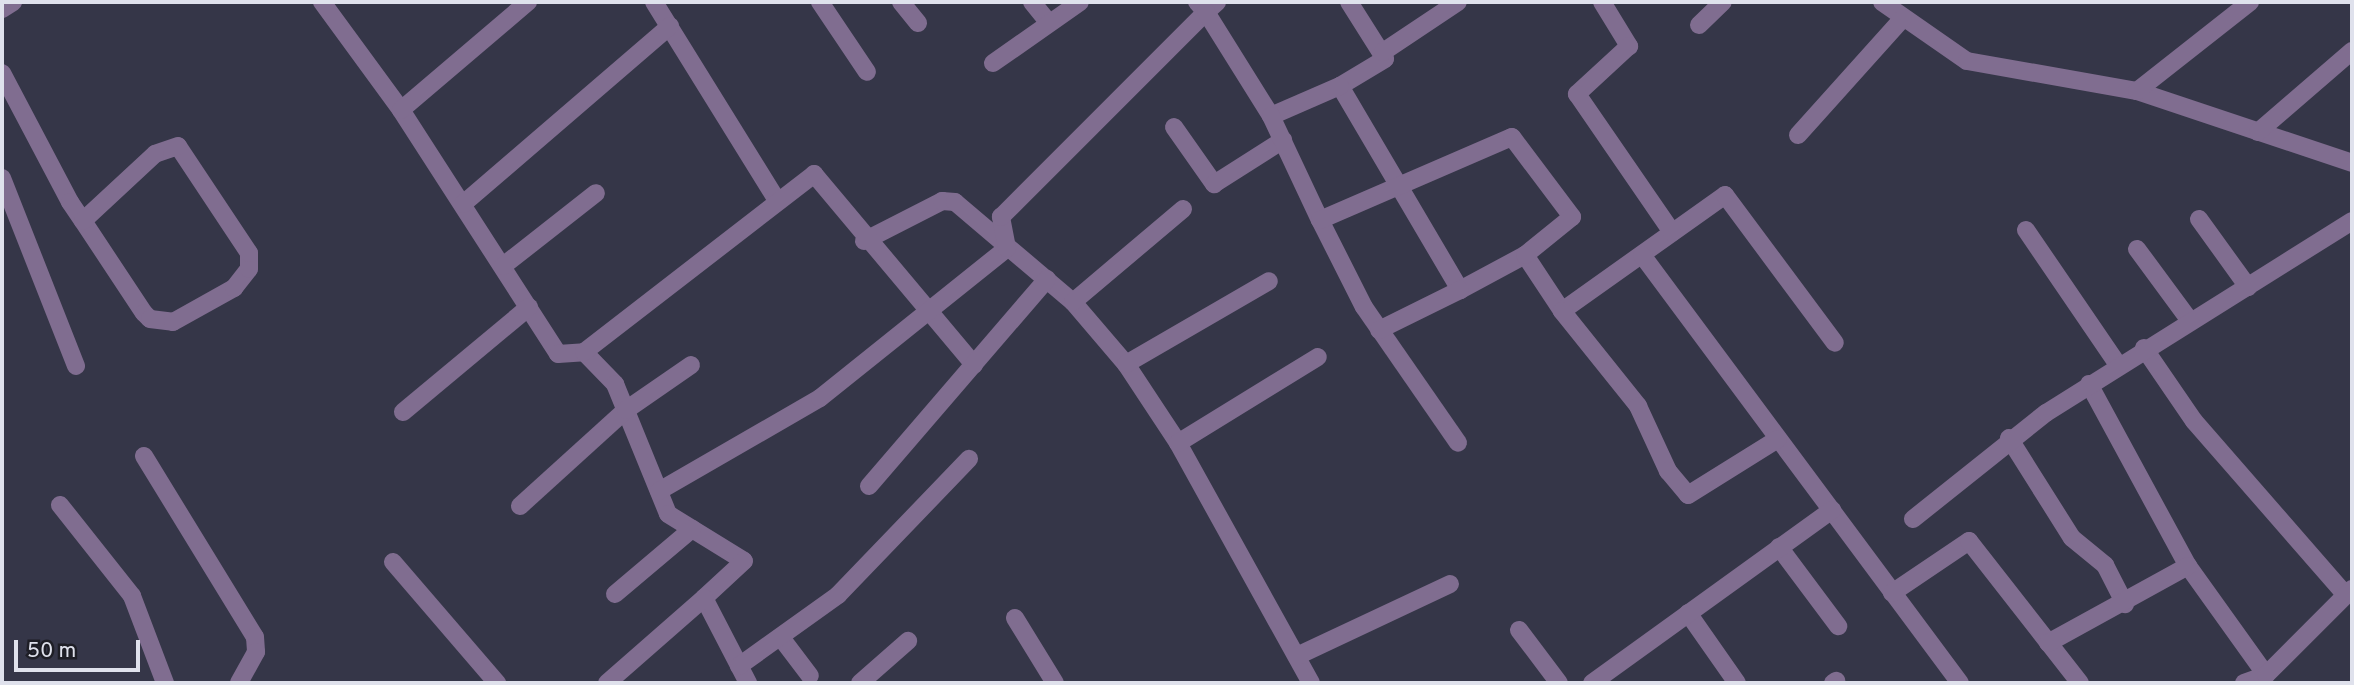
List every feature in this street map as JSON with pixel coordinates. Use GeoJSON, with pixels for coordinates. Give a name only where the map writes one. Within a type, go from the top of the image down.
{"type":"FeatureCollection","features":[{"type":"Feature","properties":{"kind":"street"},"geometry":{"type":"LineString","coordinates":[[2,9],[13,2]]}},
{"type":"Feature","properties":{"kind":"street"},"geometry":{"type":"LineString","coordinates":[[322,2],[401,110],[558,354],[583,352],[804,177],[817,175],[864,242],[974,365]]}},
{"type":"Feature","properties":{"kind":"street"},"geometry":{"type":"LineString","coordinates":[[401,110],[528,2]]}},
{"type":"Feature","properties":{"kind":"street"},"geometry":{"type":"LineString","coordinates":[[654,2],[777,200]]}},
{"type":"Feature","properties":{"kind":"street"},"geometry":{"type":"LineString","coordinates":[[820,2],[867,72]]}},
{"type":"Feature","properties":{"kind":"street"},"geometry":{"type":"LineString","coordinates":[[901,2],[918,23]]}},
{"type":"Feature","properties":{"kind":"street"},"geometry":{"type":"LineString","coordinates":[[1032,2],[1049,23]]}},
{"type":"Feature","properties":{"kind":"street"},"geometry":{"type":"LineString","coordinates":[[993,63],[1080,2]]}},
{"type":"Feature","properties":{"kind":"street"},"geometry":{"type":"LineString","coordinates":[[1271,116],[1381,65],[1383,52],[1349,2]]}},
{"type":"Feature","properties":{"kind":"street"},"geometry":{"type":"LineString","coordinates":[[1383,52],[1458,2]]}},
{"type":"Feature","properties":{"kind":"street"},"geometry":{"type":"LineString","coordinates":[[1602,2],[1629,46],[1577,94],[1672,232]]}},
{"type":"Feature","properties":{"kind":"street"},"geometry":{"type":"LineString","coordinates":[[1699,25],[1723,2]]}},
{"type":"Feature","properties":{"kind":"street"},"geometry":{"type":"LineString","coordinates":[[1882,2],[1967,61],[2137,91],[2352,163]]}},
{"type":"Feature","properties":{"kind":"street"},"geometry":{"type":"LineString","coordinates":[[2137,91],[2250,2]]}},
{"type":"Feature","properties":{"kind":"street"},"geometry":{"type":"LineString","coordinates":[[1007,248],[1001,216],[1206,5],[1271,116],[1320,220],[1379,330],[1458,443]]}},
{"type":"Feature","properties":{"kind":"street"},"geometry":{"type":"LineString","coordinates":[[1798,135],[1903,18]]}},
{"type":"Feature","properties":{"kind":"street"},"geometry":{"type":"LineString","coordinates":[[463,204],[670,26]]}},
{"type":"Feature","properties":{"kind":"street"},"geometry":{"type":"LineString","coordinates":[[2258,132],[2352,51]]}},
{"type":"Feature","properties":{"kind":"street"},"geometry":{"type":"LineString","coordinates":[[2,73],[83,221],[156,323],[173,322],[234,288],[250,268],[249,253],[178,146],[155,154],[83,221]]}},
{"type":"Feature","properties":{"kind":"street"},"geometry":{"type":"LineString","coordinates":[[1340,86],[1460,290]]}},
{"type":"Feature","properties":{"kind":"street"},"geometry":{"type":"LineString","coordinates":[[1174,127],[1214,184],[1283,140]]}},
{"type":"Feature","properties":{"kind":"street"},"geometry":{"type":"LineString","coordinates":[[1320,220],[1505,137],[1520,140],[1572,217],[1525,255],[1379,330]]}},
{"type":"Feature","properties":{"kind":"street"},"geometry":{"type":"LineString","coordinates":[[2,178],[76,366]]}},
{"type":"Feature","properties":{"kind":"street"},"geometry":{"type":"LineString","coordinates":[[503,267],[596,193]]}},
{"type":"Feature","properties":{"kind":"street"},"geometry":{"type":"LineString","coordinates":[[1562,311],[1726,195],[1835,343]]}},
{"type":"Feature","properties":{"kind":"street"},"geometry":{"type":"LineString","coordinates":[[864,242],[949,200],[1073,302],[1126,364],[1178,443],[1311,683]]}},
{"type":"Feature","properties":{"kind":"street"},"geometry":{"type":"LineString","coordinates":[[1073,302],[1183,209]]}},
{"type":"Feature","properties":{"kind":"street"},"geometry":{"type":"LineString","coordinates":[[2199,219],[2248,287]]}},
{"type":"Feature","properties":{"kind":"street"},"geometry":{"type":"LineString","coordinates":[[1913,519],[2009,438],[2144,348],[2248,287],[2352,221]]}},
{"type":"Feature","properties":{"kind":"street"},"geometry":{"type":"LineString","coordinates":[[2026,230],[2118,365]]}},
{"type":"Feature","properties":{"kind":"street"},"geometry":{"type":"LineString","coordinates":[[659,491],[820,398],[1007,248]]}},
{"type":"Feature","properties":{"kind":"street"},"geometry":{"type":"LineString","coordinates":[[2137,249],[2190,321]]}},
{"type":"Feature","properties":{"kind":"street"},"geometry":{"type":"LineString","coordinates":[[1525,255],[1562,311],[1638,406],[1668,471],[1688,495],[1778,439]]}},
{"type":"Feature","properties":{"kind":"street"},"geometry":{"type":"LineString","coordinates":[[1642,255],[1960,683]]}},
{"type":"Feature","properties":{"kind":"street"},"geometry":{"type":"LineString","coordinates":[[869,486],[1047,279]]}},
{"type":"Feature","properties":{"kind":"street"},"geometry":{"type":"LineString","coordinates":[[1126,364],[1269,281]]}},
{"type":"Feature","properties":{"kind":"street"},"geometry":{"type":"LineString","coordinates":[[403,412],[529,307]]}},
{"type":"Feature","properties":{"kind":"street"},"geometry":{"type":"LineString","coordinates":[[2144,348],[2194,421],[2349,592],[2266,675],[2244,683]]}},
{"type":"Feature","properties":{"kind":"street"},"geometry":{"type":"LineString","coordinates":[[583,352],[615,384],[668,514],[744,561],[607,683]]}},
{"type":"Feature","properties":{"kind":"street"},"geometry":{"type":"LineString","coordinates":[[1178,443],[1318,357]]}},
{"type":"Feature","properties":{"kind":"street"},"geometry":{"type":"LineString","coordinates":[[520,506],[626,410],[691,365]]}},
{"type":"Feature","properties":{"kind":"street"},"geometry":{"type":"LineString","coordinates":[[2089,384],[2188,566],[2266,675]]}},
{"type":"Feature","properties":{"kind":"street"},"geometry":{"type":"LineString","coordinates":[[2009,438],[2072,538],[2105,565],[2125,604]]}},
{"type":"Feature","properties":{"kind":"street"},"geometry":{"type":"LineString","coordinates":[[144,456],[255,637],[256,652],[239,683]]}},
{"type":"Feature","properties":{"kind":"street"},"geometry":{"type":"LineString","coordinates":[[739,666],[782,639],[838,595],[969,459]]}},
{"type":"Feature","properties":{"kind":"street"},"geometry":{"type":"LineString","coordinates":[[61,505],[132,596],[164,683]]}},
{"type":"Feature","properties":{"kind":"street"},"geometry":{"type":"LineString","coordinates":[[1592,683],[1832,510]]}},
{"type":"Feature","properties":{"kind":"street"},"geometry":{"type":"LineString","coordinates":[[615,594],[692,529]]}},
{"type":"Feature","properties":{"kind":"street"},"geometry":{"type":"LineString","coordinates":[[1892,593],[1965,539],[2080,683]]}},
{"type":"Feature","properties":{"kind":"street"},"geometry":{"type":"LineString","coordinates":[[1779,547],[1838,626]]}},
{"type":"Feature","properties":{"kind":"street"},"geometry":{"type":"LineString","coordinates":[[393,562],[497,683]]}},
{"type":"Feature","properties":{"kind":"street"},"geometry":{"type":"LineString","coordinates":[[2048,643],[2125,604],[2188,566]]}},
{"type":"Feature","properties":{"kind":"street"},"geometry":{"type":"LineString","coordinates":[[1297,656],[1450,584]]}},
{"type":"Feature","properties":{"kind":"street"},"geometry":{"type":"LineString","coordinates":[[704,598],[748,683]]}},
{"type":"Feature","properties":{"kind":"street"},"geometry":{"type":"LineString","coordinates":[[1688,613],[1737,683]]}},
{"type":"Feature","properties":{"kind":"street"},"geometry":{"type":"LineString","coordinates":[[1016,618],[1055,683]]}},
{"type":"Feature","properties":{"kind":"street"},"geometry":{"type":"LineString","coordinates":[[1519,630],[1559,683]]}},
{"type":"Feature","properties":{"kind":"street"},"geometry":{"type":"LineString","coordinates":[[782,639],[810,676]]}},
{"type":"Feature","properties":{"kind":"street"},"geometry":{"type":"LineString","coordinates":[[860,683],[908,641]]}}]}
